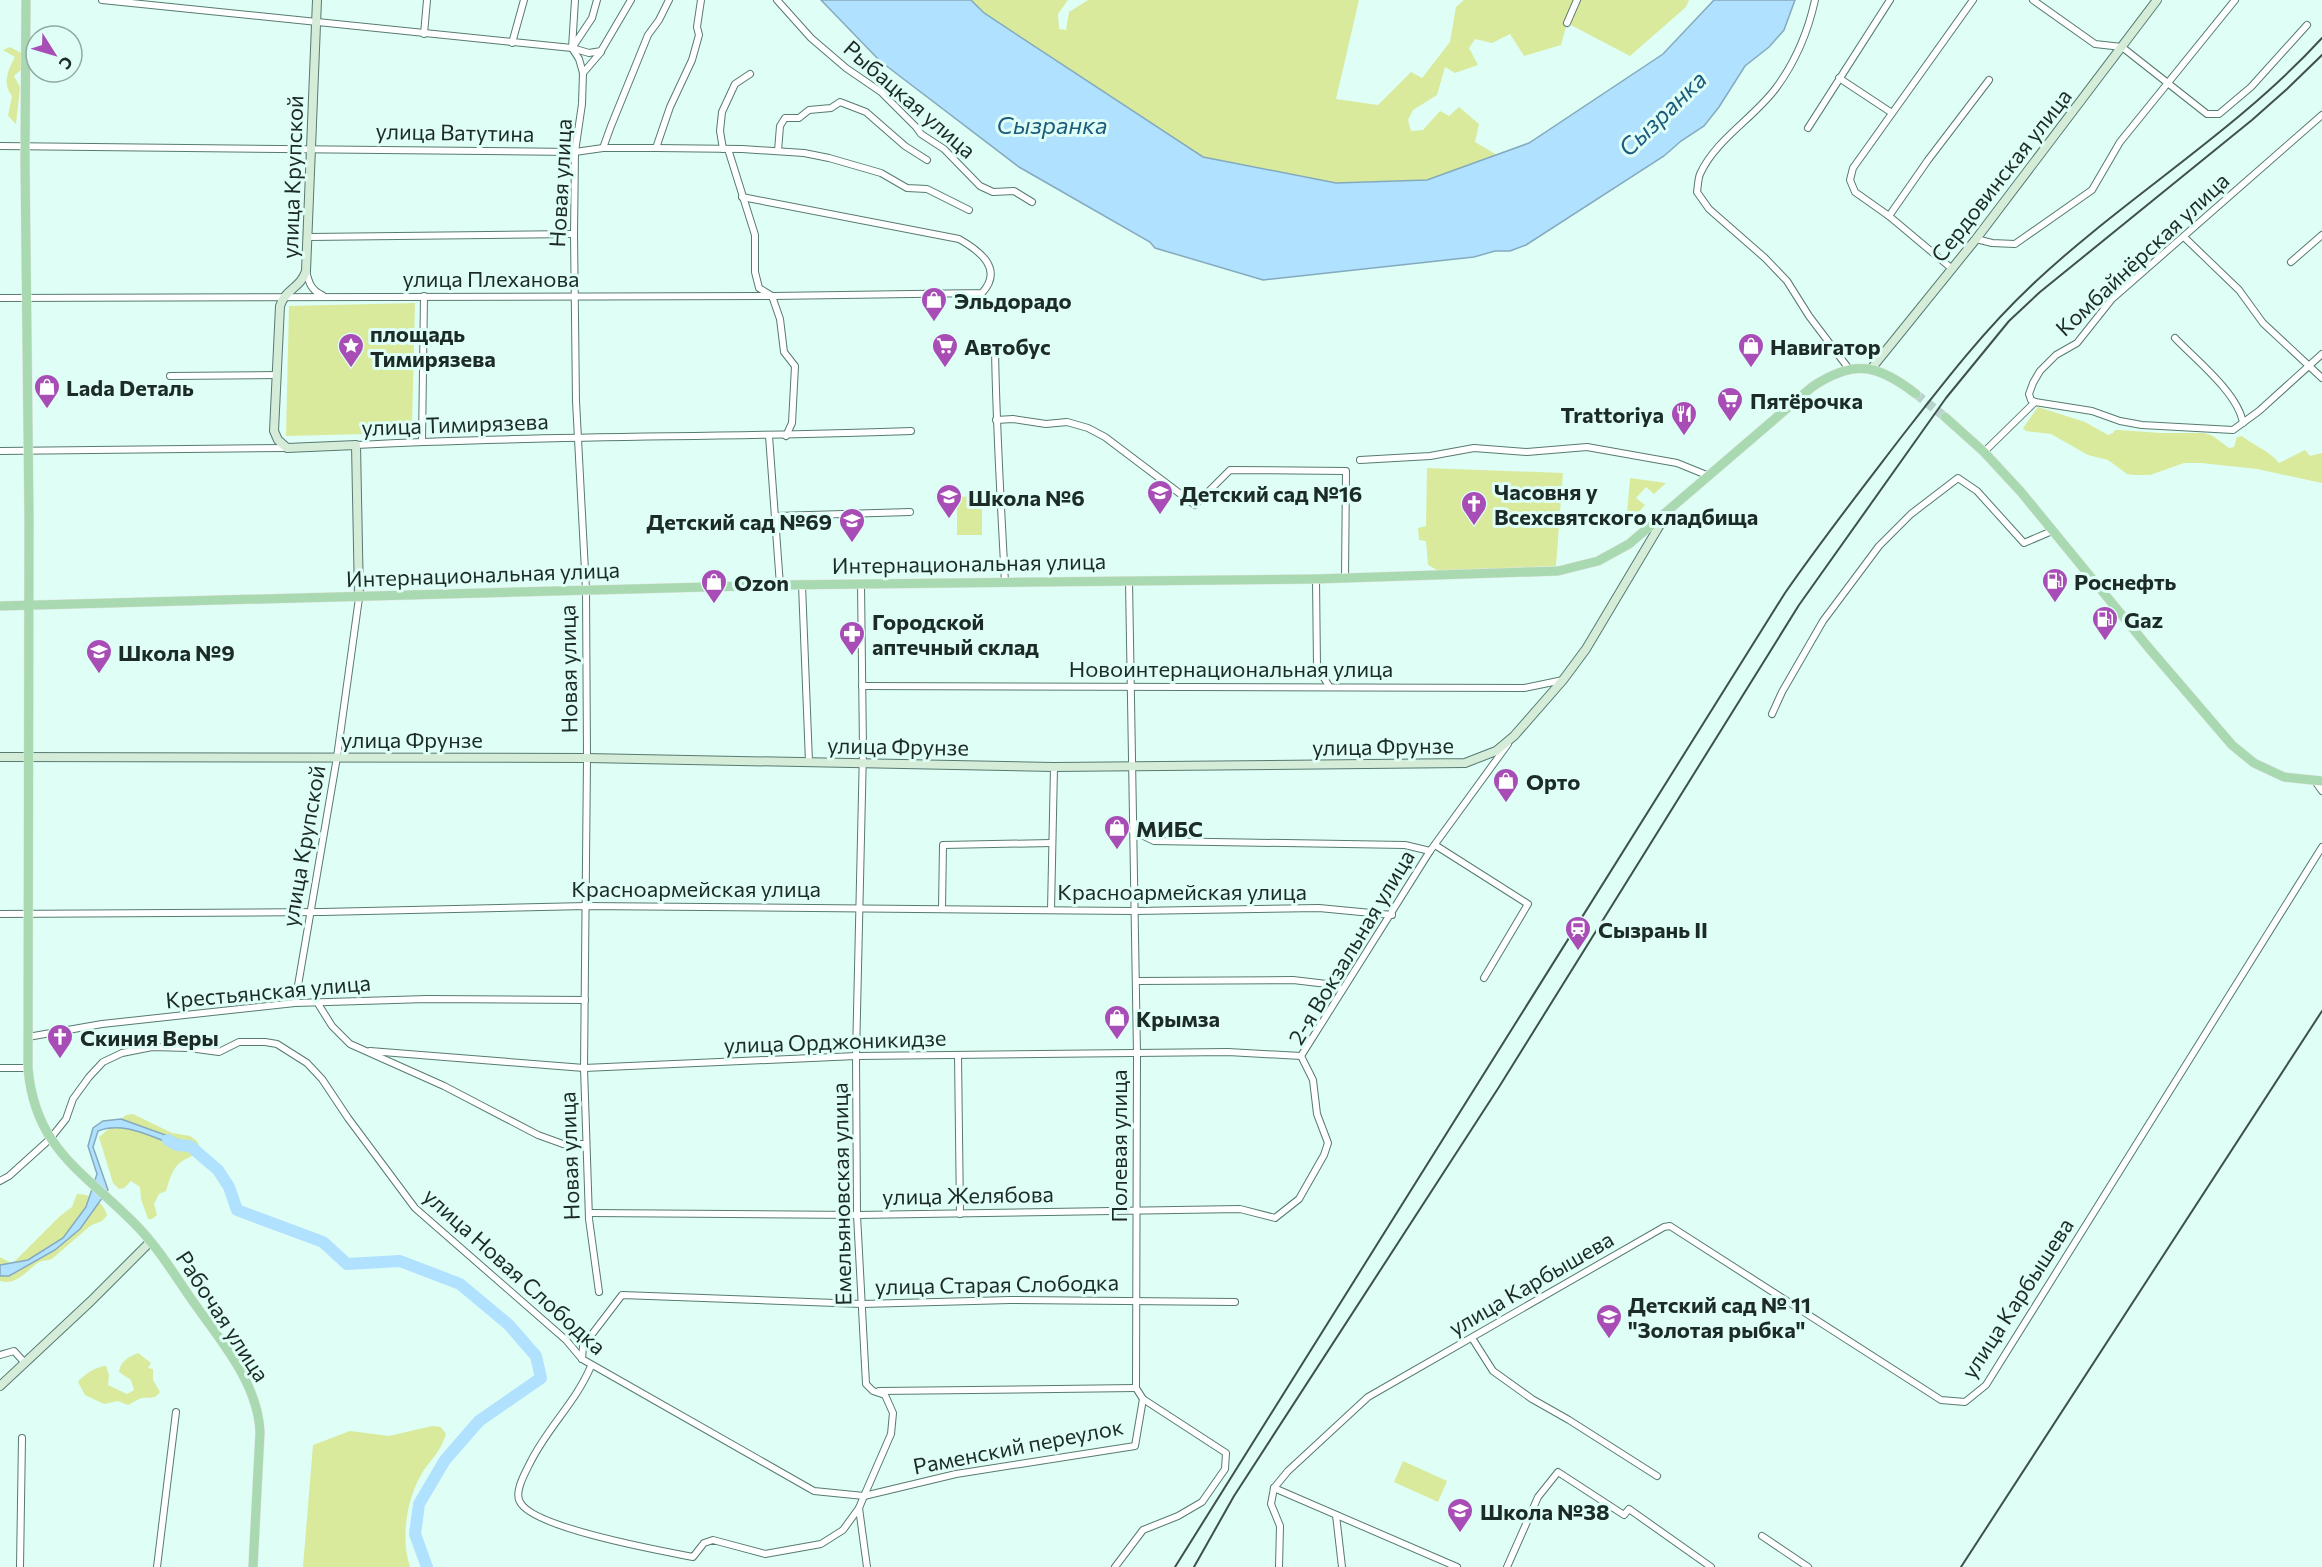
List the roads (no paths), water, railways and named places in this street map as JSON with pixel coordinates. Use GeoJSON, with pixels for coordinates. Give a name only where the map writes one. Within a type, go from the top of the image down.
{"type":"FeatureCollection","features":[{"type":"Feature","properties":{"kind":"main road","name":"Рабочая улица"},"geometry":{"type":"LineString","coordinates":[[25,2],[29,450],[28,1068],[30,1088],[50,1139],[88,1182],[119,1209],[150,1242],[245,1381],[258,1411],[260,1432],[253,1567]]}},
{"type":"Feature","properties":{"kind":"main road","name":"Интернациональная улица"},"geometry":{"type":"LineString","coordinates":[[0,606],[780,585],[1316,579],[1558,570],[1598,561],[1629,544],[1812,387],[1831,375],[1849,369],[1871,369]]}},
{"type":"Feature","properties":{"kind":"main road"},"geometry":{"type":"LineString","coordinates":[[1871,369],[1887,374],[1916,394]]}},
{"type":"Feature","properties":{"kind":"main road"},"geometry":{"type":"LineString","coordinates":[[1945,417],[1984,452],[2021,492],[2189,696],[2238,751],[2254,763],[2284,777],[2318,781]]}},
{"type":"Feature","properties":{"kind":"street"},"geometry":{"type":"LineString","coordinates":[[102,0],[572,48],[590,53],[601,51]]}},
{"type":"Feature","properties":{"kind":"street","name":"улица Крупской"},"geometry":{"type":"LineString","coordinates":[[284,296],[304,280],[306,271],[317,0]]}},
{"type":"Feature","properties":{"kind":"street"},"geometry":{"type":"LineString","coordinates":[[424,34],[427,0]]}},
{"type":"Feature","properties":{"kind":"street"},"geometry":{"type":"LineString","coordinates":[[512,43],[525,0]]}},
{"type":"Feature","properties":{"kind":"street"},"geometry":{"type":"LineString","coordinates":[[572,48],[575,0]]}},
{"type":"Feature","properties":{"kind":"street"},"geometry":{"type":"LineString","coordinates":[[572,48],[592,18],[597,0]]}},
{"type":"Feature","properties":{"kind":"street"},"geometry":{"type":"LineString","coordinates":[[583,73],[601,51],[631,0]]}},
{"type":"Feature","properties":{"kind":"street"},"geometry":{"type":"LineString","coordinates":[[603,148],[648,35],[669,0]]}},
{"type":"Feature","properties":{"kind":"street"},"geometry":{"type":"LineString","coordinates":[[656,148],[670,107],[692,60],[699,36],[697,27],[701,0]]}},
{"type":"Feature","properties":{"kind":"street","name":"Рыбацкая улица"},"geometry":{"type":"LineString","coordinates":[[777,0],[811,38],[846,68],[880,92],[921,134],[944,149],[980,186],[993,192],[1014,191],[1032,202]]}},
{"type":"Feature","properties":{"kind":"street"},"geometry":{"type":"LineString","coordinates":[[1567,23],[1577,0]]}},
{"type":"Feature","properties":{"kind":"street"},"geometry":{"type":"LineString","coordinates":[[1815,0],[1806,34],[1776,88],[1716,150],[1699,175],[1697,192],[1709,209],[1765,258],[1787,281],[1809,316],[1849,369]]}},
{"type":"Feature","properties":{"kind":"street"},"geometry":{"type":"LineString","coordinates":[[1808,128],[1890,0]]}},
{"type":"Feature","properties":{"kind":"street"},"geometry":{"type":"LineString","coordinates":[[1951,268],[1889,216],[1855,192],[1850,180],[1853,168],[1973,0]]}},
{"type":"Feature","properties":{"kind":"street"},"geometry":{"type":"LineString","coordinates":[[2033,0],[2095,44],[2122,47],[2207,114],[2219,114],[2251,87],[2307,25]]}},
{"type":"Feature","properties":{"kind":"street","name":"Сердовинская улица"},"geometry":{"type":"LineString","coordinates":[[1871,369],[1976,239],[2157,0]]}},
{"type":"Feature","properties":{"kind":"street"},"geometry":{"type":"LineString","coordinates":[[1976,239],[1992,243],[2015,244],[2092,190],[2120,142],[2235,0]]}},
{"type":"Feature","properties":{"kind":"street","name":"Новая улица"},"geometry":{"type":"LineString","coordinates":[[572,48],[579,59],[583,73],[582,104],[575,152],[574,234],[578,438],[586,590],[584,1068],[588,1213],[599,1292]]}},
{"type":"Feature","properties":{"kind":"street"},"geometry":{"type":"LineString","coordinates":[[750,74],[735,84],[723,112],[720,131],[755,235],[755,272],[759,288],[772,296],[780,319],[784,352],[795,366],[792,423],[786,436]]}},
{"type":"Feature","properties":{"kind":"street"},"geometry":{"type":"LineString","coordinates":[[1839,78],[1892,113]]}},
{"type":"Feature","properties":{"kind":"street"},"geometry":{"type":"LineString","coordinates":[[1889,216],[1989,80]]}},
{"type":"Feature","properties":{"kind":"street"},"geometry":{"type":"LineString","coordinates":[[778,152],[780,126],[785,118],[799,118],[809,110],[831,108],[840,102],[866,112],[905,146],[927,160]]}},
{"type":"Feature","properties":{"kind":"street","name":"Комбайнёрская улица"},"geometry":{"type":"LineString","coordinates":[[2035,402],[2031,400],[2029,394],[2040,371],[2056,355],[2077,343],[2119,293],[2322,115]]}},
{"type":"Feature","properties":{"kind":"street","name":"улица Ватутина"},"geometry":{"type":"LineString","coordinates":[[0,146],[575,152],[603,148],[656,148],[778,152],[829,158],[880,173],[907,188],[927,189],[969,210]]}},
{"type":"Feature","properties":{"kind":"street","name":"улица Плеханова"},"geometry":{"type":"LineString","coordinates":[[0,298],[772,296],[982,293],[989,285],[991,275],[985,258],[959,239],[742,197]]}},
{"type":"Feature","properties":{"kind":"street"},"geometry":{"type":"LineString","coordinates":[[308,237],[574,234]]}},
{"type":"Feature","properties":{"kind":"street"},"geometry":{"type":"LineString","coordinates":[[2291,262],[2322,235]]}},
{"type":"Feature","properties":{"kind":"street"},"geometry":{"type":"LineString","coordinates":[[2184,237],[2239,290],[2263,323],[2322,378]]}},
{"type":"Feature","properties":{"kind":"street"},"geometry":{"type":"LineString","coordinates":[[306,271],[315,292],[325,296]]}},
{"type":"Feature","properties":{"kind":"street"},"geometry":{"type":"LineString","coordinates":[[284,296],[280,306],[274,431],[278,440],[287,448]]}},
{"type":"Feature","properties":{"kind":"street"},"geometry":{"type":"LineString","coordinates":[[422,442],[424,296]]}},
{"type":"Feature","properties":{"kind":"street"},"geometry":{"type":"LineString","coordinates":[[2175,338],[2230,394],[2241,412],[2243,423]]}},
{"type":"Feature","properties":{"kind":"street"},"geometry":{"type":"LineString","coordinates":[[995,347],[996,420],[1001,471],[1005,583]]}},
{"type":"Feature","properties":{"kind":"street"},"geometry":{"type":"LineString","coordinates":[[1984,452],[2035,402],[2092,411],[2120,421],[2142,425],[2233,430],[2259,411],[2322,354]]}},
{"type":"Feature","properties":{"kind":"street"},"geometry":{"type":"LineString","coordinates":[[170,376],[277,375]]}},
{"type":"Feature","properties":{"kind":"street"},"geometry":{"type":"LineString","coordinates":[[996,420],[1013,419],[1046,424],[1067,422],[1088,428],[1105,437],[1195,505],[1230,470],[1346,471],[1345,578]]}},
{"type":"Feature","properties":{"kind":"street","name":"улица Тимирязева"},"geometry":{"type":"LineString","coordinates":[[0,451],[287,448],[422,442],[786,436],[911,431]]}},
{"type":"Feature","properties":{"kind":"street"},"geometry":{"type":"LineString","coordinates":[[769,436],[780,585]]}},
{"type":"Feature","properties":{"kind":"street","name":"улица Крупской"},"geometry":{"type":"LineString","coordinates":[[295,1003],[337,757],[360,598],[356,445]]}},
{"type":"Feature","properties":{"kind":"street"},"geometry":{"type":"LineString","coordinates":[[1360,460],[1430,456],[1474,448],[1527,452],[1587,447],[1677,463],[1709,476]]}},
{"type":"Feature","properties":{"kind":"street"},"geometry":{"type":"LineString","coordinates":[[1772,714],[1782,692],[1823,621],[1879,546],[1911,514],[1958,478],[1977,491],[2024,543],[2052,531]]}},
{"type":"Feature","properties":{"kind":"street"},"geometry":{"type":"LineString","coordinates":[[776,516],[910,512]]}},
{"type":"Feature","properties":{"kind":"street","name":"улица Фрунзе"},"geometry":{"type":"LineString","coordinates":[[0,757],[587,758],[1054,767],[1465,763],[1496,751],[1514,736],[1563,680],[1586,649],[1668,512]]}},
{"type":"Feature","properties":{"kind":"street"},"geometry":{"type":"LineString","coordinates":[[1629,544],[1638,549],[1642,556]]}},
{"type":"Feature","properties":{"kind":"street"},"geometry":{"type":"LineString","coordinates":[[1316,579],[1317,667],[1329,686]]}},
{"type":"Feature","properties":{"kind":"street","name":"Полевая улица"},"geometry":{"type":"LineString","coordinates":[[1129,581],[1137,1054],[1136,1388]]}},
{"type":"Feature","properties":{"kind":"street","name":"Емельяновская улица"},"geometry":{"type":"LineString","coordinates":[[861,584],[862,763],[856,1056],[857,1215],[866,1384],[873,1391],[885,1395],[893,1413],[891,1434],[864,1496]]}},
{"type":"Feature","properties":{"kind":"street"},"geometry":{"type":"LineString","coordinates":[[802,585],[809,762]]}},
{"type":"Feature","properties":{"kind":"street","name":"Новоинтернациональная улица"},"geometry":{"type":"LineString","coordinates":[[862,686],[1524,688],[1563,680]]}},
{"type":"Feature","properties":{"kind":"street","name":"2-я Вокзальная улица"},"geometry":{"type":"LineString","coordinates":[[1275,1218],[1299,1198],[1324,1155],[1328,1143],[1317,1114],[1313,1080],[1301,1056],[1342,989],[1392,915],[1430,851],[1514,736]]}},
{"type":"Feature","properties":{"kind":"street"},"geometry":{"type":"LineString","coordinates":[[1052,910],[1054,767]]}},
{"type":"Feature","properties":{"kind":"street"},"geometry":{"type":"LineString","coordinates":[[2318,781],[2322,791]]}},
{"type":"Feature","properties":{"kind":"street"},"geometry":{"type":"LineString","coordinates":[[1133,831],[1154,842],[1405,845],[1430,851]]}},
{"type":"Feature","properties":{"kind":"street"},"geometry":{"type":"LineString","coordinates":[[942,908],[943,844],[1052,843]]}},
{"type":"Feature","properties":{"kind":"street"},"geometry":{"type":"LineString","coordinates":[[1435,845],[1528,904],[1484,978]]}},
{"type":"Feature","properties":{"kind":"street","name":"улица Карбышева"},"geometry":{"type":"LineString","coordinates":[[1274,1488],[1288,1471],[1368,1397],[1664,1227],[1670,1226],[1941,1400],[1965,1402],[1986,1385],[2322,847]]}},
{"type":"Feature","properties":{"kind":"street","name":"Красноармейская улица"},"geometry":{"type":"LineString","coordinates":[[0,914],[309,912],[586,906],[1134,911],[1319,908],[1392,915]]}},
{"type":"Feature","properties":{"kind":"street"},"geometry":{"type":"LineString","coordinates":[[1136,981],[1293,980],[1327,984],[1342,989]]}},
{"type":"Feature","properties":{"kind":"street","name":"Крестьянская улица"},"geometry":{"type":"LineString","coordinates":[[28,1037],[102,1024],[295,1003],[427,999],[585,1000]]}},
{"type":"Feature","properties":{"kind":"street"},"geometry":{"type":"LineString","coordinates":[[317,1002],[332,1026],[350,1044],[444,1086],[538,1135],[563,1144],[586,1144]]}},
{"type":"Feature","properties":{"kind":"street","name":"улица Новая Слободка"},"geometry":{"type":"LineString","coordinates":[[0,1181],[9,1176],[50,1139],[66,1119],[73,1099],[89,1077],[104,1062],[122,1053],[152,1047],[219,1052],[239,1042],[277,1044],[307,1063],[322,1079],[415,1208],[566,1340],[591,1366],[814,1491],[864,1496]]}},
{"type":"Feature","properties":{"kind":"street","name":"улица Орджоникидзе"},"geometry":{"type":"LineString","coordinates":[[370,1051],[584,1068],[856,1056],[1228,1052],[1301,1056]]}},
{"type":"Feature","properties":{"kind":"street"},"geometry":{"type":"LineString","coordinates":[[958,1055],[960,1214]]}},
{"type":"Feature","properties":{"kind":"street"},"geometry":{"type":"LineString","coordinates":[[0,1068],[28,1068]]}},
{"type":"Feature","properties":{"kind":"street","name":"улица Желябова"},"geometry":{"type":"LineString","coordinates":[[588,1213],[857,1215],[1240,1209],[1275,1218]]}},
{"type":"Feature","properties":{"kind":"street"},"geometry":{"type":"LineString","coordinates":[[0,1386],[150,1242]]}},
{"type":"Feature","properties":{"kind":"street","name":"улица Старая Слободка"},"geometry":{"type":"LineString","coordinates":[[582,1359],[583,1346],[622,1295],[862,1304],[969,1300],[1235,1302]]}},
{"type":"Feature","properties":{"kind":"street"},"geometry":{"type":"LineString","coordinates":[[1472,1338],[1493,1371],[1532,1399],[1657,1476]]}},
{"type":"Feature","properties":{"kind":"street"},"geometry":{"type":"LineString","coordinates":[[0,1355],[14,1351],[26,1362]]}},
{"type":"Feature","properties":{"kind":"street"},"geometry":{"type":"LineString","coordinates":[[591,1366],[583,1385],[530,1462],[518,1492],[519,1501],[527,1511],[546,1520],[629,1546],[693,1557],[704,1543],[713,1540],[765,1554],[821,1544],[843,1530],[859,1508],[864,1496]]}},
{"type":"Feature","properties":{"kind":"street"},"geometry":{"type":"LineString","coordinates":[[873,1391],[1136,1388],[1143,1399],[1226,1453],[1225,1469],[1202,1502],[1178,1516],[1143,1530],[1115,1567]]}},
{"type":"Feature","properties":{"kind":"street","name":"Раменский переулок"},"geometry":{"type":"LineString","coordinates":[[864,1496],[956,1474],[1135,1446],[1143,1399]]}},
{"type":"Feature","properties":{"kind":"street"},"geometry":{"type":"LineString","coordinates":[[157,1567],[176,1412]]}},
{"type":"Feature","properties":{"kind":"street"},"geometry":{"type":"LineString","coordinates":[[20,1567],[22,1438]]}},
{"type":"Feature","properties":{"kind":"street"},"geometry":{"type":"LineString","coordinates":[[1507,1567],[1538,1497],[1558,1472],[1624,1515],[1629,1509],[1711,1567]]}},
{"type":"Feature","properties":{"kind":"street"},"geometry":{"type":"LineString","coordinates":[[1279,1567],[1280,1526],[1271,1504],[1274,1488],[1457,1567]]}},
{"type":"Feature","properties":{"kind":"street"},"geometry":{"type":"LineString","coordinates":[[859,1508],[867,1567]]}},
{"type":"Feature","properties":{"kind":"street"},"geometry":{"type":"LineString","coordinates":[[1336,1515],[1342,1567]]}},
{"type":"Feature","properties":{"kind":"street"},"geometry":{"type":"LineString","coordinates":[[1762,1536],[1808,1567]]}},
{"type":"Feature","properties":{"kind":"water","name":"Сызранка"},"geometry":{"type":"Polygon","coordinates":[[[821,0],[971,0],[984,13],[1203,157],[1336,183],[1427,180],[1529,143],[1663,54],[1714,0],[1795,0],[1784,30],[1769,47],[1745,66],[1704,126],[1664,156],[1526,245],[1510,251],[1495,251],[1474,257],[1263,280],[1155,248],[1150,242],[1019,167],[880,61],[821,0]]]}},
{"type":"Feature","properties":{"kind":"water"},"geometry":{"type":"Polygon","coordinates":[[[121,1119],[182,1141],[181,1147],[129,1129],[108,1128],[98,1131],[93,1147],[108,1190],[80,1229],[55,1250],[9,1276],[0,1276],[0,1265],[28,1260],[63,1238],[86,1207],[97,1174],[88,1146],[93,1128],[103,1121],[121,1119]]]}},
{"type":"Feature","properties":{"kind":"waterway","name":"Крымза"},"geometry":{"type":"LineString","coordinates":[[168,1140],[177,1145],[190,1146],[218,1170],[229,1187],[237,1210],[323,1242],[347,1264],[400,1261],[460,1284],[509,1325],[536,1356],[541,1378],[479,1421],[445,1460],[419,1504],[415,1534],[427,1567]]}},
{"type":"Feature","properties":{"kind":"tunnel"},"geometry":{"type":"LineString","coordinates":[[1916,394],[1945,417]]}},
{"type":"Feature","properties":{"kind":"railway"},"geometry":{"type":"LineString","coordinates":[[1175,1567],[1785,593],[1841,516],[1979,340],[2032,285],[2067,253],[2217,135],[2289,72],[2322,38]]}},
{"type":"Feature","properties":{"kind":"railway"},"geometry":{"type":"LineString","coordinates":[[1194,1567],[1234,1496],[1499,1087],[1799,605],[1946,398],[2009,321],[2040,292],[2252,120],[2322,55]]}},
{"type":"Feature","properties":{"kind":"railway"},"geometry":{"type":"LineString","coordinates":[[1961,1567],[2322,1011]]}},
{"type":"Feature","properties":{"kind":"place","name":"Эльдорадо"},"geometry":{"type":"Point","coordinates":[934,323]}},
{"type":"Feature","properties":{"kind":"place","name":"площадь Тимирязева"},"geometry":{"type":"Point","coordinates":[351,369]}},
{"type":"Feature","properties":{"kind":"place","name":"Автобус"},"geometry":{"type":"Point","coordinates":[945,369]}},
{"type":"Feature","properties":{"kind":"place","name":"Навигатор"},"geometry":{"type":"Point","coordinates":[1751,369]}},
{"type":"Feature","properties":{"kind":"place","name":"Lada Dеталь"},"geometry":{"type":"Point","coordinates":[47,410]}},
{"type":"Feature","properties":{"kind":"place","name":"Пятёрочка"},"geometry":{"type":"Point","coordinates":[1730,423]}},
{"type":"Feature","properties":{"kind":"place","name":"Trattoriya"},"geometry":{"type":"Point","coordinates":[1684,437]}},
{"type":"Feature","properties":{"kind":"place","name":"Детский сад №16"},"geometry":{"type":"Point","coordinates":[1160,516]}},
{"type":"Feature","properties":{"kind":"place","name":"Школа №6"},"geometry":{"type":"Point","coordinates":[949,520]}},
{"type":"Feature","properties":{"kind":"place","name":"Часовня у Всехсвятского кладбища"},"geometry":{"type":"Point","coordinates":[1474,527]}},
{"type":"Feature","properties":{"kind":"place","name":"Детский сад №69"},"geometry":{"type":"Point","coordinates":[852,544]}},
{"type":"Feature","properties":{"kind":"place","name":"Роснефть"},"geometry":{"type":"Point","coordinates":[2055,604]}},
{"type":"Feature","properties":{"kind":"place","name":"Ozon"},"geometry":{"type":"Point","coordinates":[714,605]}},
{"type":"Feature","properties":{"kind":"place","name":"Gaz"},"geometry":{"type":"Point","coordinates":[2105,642]}},
{"type":"Feature","properties":{"kind":"place","name":"Городской аптечный склад"},"geometry":{"type":"Point","coordinates":[852,657]}},
{"type":"Feature","properties":{"kind":"place","name":"Школа №9"},"geometry":{"type":"Point","coordinates":[99,675]}},
{"type":"Feature","properties":{"kind":"place","name":"Орто"},"geometry":{"type":"Point","coordinates":[1506,804]}},
{"type":"Feature","properties":{"kind":"place","name":"МИБС"},"geometry":{"type":"Point","coordinates":[1117,851]}},
{"type":"Feature","properties":{"kind":"place","name":"Сызрань II"},"geometry":{"type":"Point","coordinates":[1578,952]}},
{"type":"Feature","properties":{"kind":"place","name":"Крымза"},"geometry":{"type":"Point","coordinates":[1117,1041]}},
{"type":"Feature","properties":{"kind":"place","name":"Скиния Веры"},"geometry":{"type":"Point","coordinates":[60,1060]}},
{"type":"Feature","properties":{"kind":"place","name":"Детский сад № 11 \"Золотая рыбка\""},"geometry":{"type":"Point","coordinates":[1609,1340]}},
{"type":"Feature","properties":{"kind":"place","name":"Школа №38"},"geometry":{"type":"Point","coordinates":[1460,1534]}}]}
